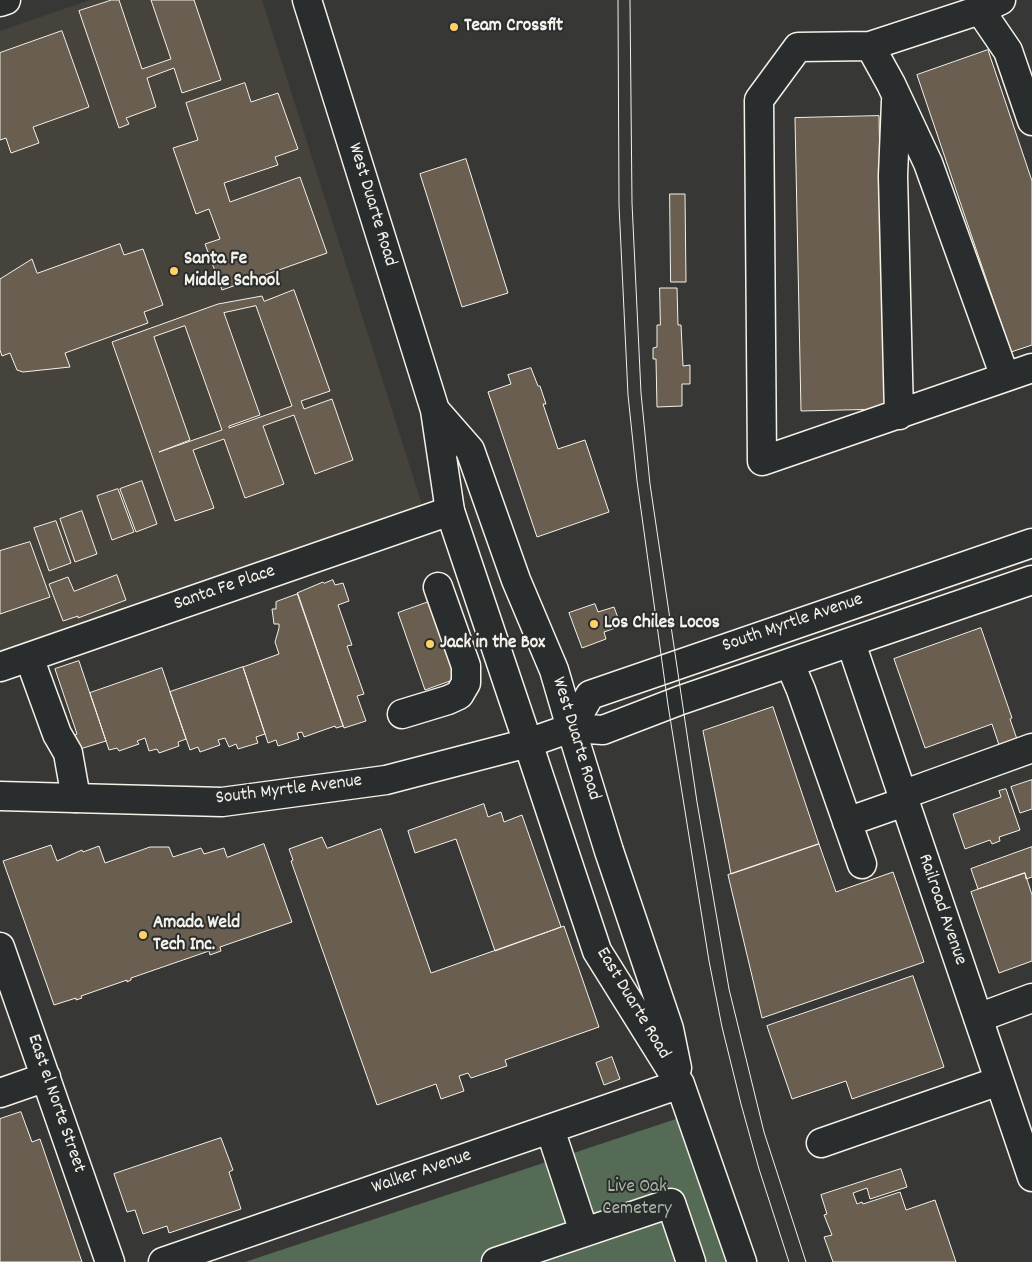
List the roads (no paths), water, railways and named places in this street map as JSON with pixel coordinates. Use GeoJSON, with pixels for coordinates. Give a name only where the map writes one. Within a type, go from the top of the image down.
{"type":"FeatureCollection","features":[{"type":"Feature","properties":{"kind":"street"},"geometry":{"type":"LineString","coordinates":[[0,2],[6,0]]}},
{"type":"Feature","properties":{"kind":"street","name":"West Duarte Road"},"geometry":{"type":"LineString","coordinates":[[308,0],[435,410],[450,511],[528,743]]}},
{"type":"Feature","properties":{"kind":"street"},"geometry":{"type":"LineString","coordinates":[[1032,121],[991,5],[870,46],[798,47],[759,100],[762,461],[1032,368]]}},
{"type":"Feature","properties":{"kind":"street"},"geometry":{"type":"LineString","coordinates":[[870,46],[896,95],[928,163],[1005,377]]}},
{"type":"Feature","properties":{"kind":"street"},"geometry":{"type":"LineString","coordinates":[[896,95],[893,176],[898,414]]}},
{"type":"Feature","properties":{"kind":"street","name":"West Duarte Road"},"geometry":{"type":"LineString","coordinates":[[435,410],[470,450],[516,580],[554,670],[608,851],[669,1029],[680,1084]]}},
{"type":"Feature","properties":{"kind":"street","name":"Santa Fe Place"},"geometry":{"type":"LineString","coordinates":[[0,667],[450,511]]}},
{"type":"Feature","properties":{"kind":"street","name":"South Myrtle Avenue"},"geometry":{"type":"LineString","coordinates":[[571,728],[590,694],[1032,543]]}},
{"type":"Feature","properties":{"kind":"street","name":"South Myrtle Avenue"},"geometry":{"type":"LineString","coordinates":[[0,796],[222,802],[386,780],[528,743],[571,728],[603,730],[682,700],[1032,580]]}},
{"type":"Feature","properties":{"kind":"street"},"geometry":{"type":"LineString","coordinates":[[402,714],[459,695],[466,683],[466,666],[438,587]]}},
{"type":"Feature","properties":{"kind":"street","name":"Railroad Avenue"},"geometry":{"type":"LineString","coordinates":[[851,643],[1032,1176]]}},
{"type":"Feature","properties":{"kind":"street"},"geometry":{"type":"LineString","coordinates":[[29,657],[57,734],[68,752],[76,798]]}},
{"type":"Feature","properties":{"kind":"street"},"geometry":{"type":"LineString","coordinates":[[790,664],[801,690],[862,864]]}},
{"type":"Feature","properties":{"kind":"street","name":"East Duarte Road"},"geometry":{"type":"LineString","coordinates":[[528,743],[597,951],[680,1084],[742,1262]]}},
{"type":"Feature","properties":{"kind":"street"},"geometry":{"type":"LineString","coordinates":[[847,822],[1032,748]]}},
{"type":"Feature","properties":{"kind":"street","name":"East el Norte Street"},"geometry":{"type":"LineString","coordinates":[[0,947],[110,1262]]}},
{"type":"Feature","properties":{"kind":"street"},"geometry":{"type":"LineString","coordinates":[[978,1018],[1032,998]]}},
{"type":"Feature","properties":{"kind":"street"},"geometry":{"type":"LineString","coordinates":[[0,1093],[46,1077]]}},
{"type":"Feature","properties":{"kind":"street"},"geometry":{"type":"LineString","coordinates":[[821,1143],[999,1081]]}},
{"type":"Feature","properties":{"kind":"street","name":"Walker Avenue"},"geometry":{"type":"LineString","coordinates":[[163,1262],[680,1084]]}},
{"type":"Feature","properties":{"kind":"street"},"geometry":{"type":"LineString","coordinates":[[550,1129],[584,1232]]}},
{"type":"Feature","properties":{"kind":"street"},"geometry":{"type":"LineString","coordinates":[[496,1262],[671,1203],[691,1262]]}},
{"type":"Feature","properties":{"kind":"tram line"},"geometry":{"type":"LineString","coordinates":[[618,0],[619,205],[628,395],[637,481],[668,705],[709,961],[722,1027],[741,1104],[759,1169],[789,1262]]}},
{"type":"Feature","properties":{"kind":"tram line"},"geometry":{"type":"LineString","coordinates":[[630,0],[632,203],[641,393],[650,484],[697,802],[729,989],[764,1132],[806,1262]]}},
{"type":"Feature","properties":{"kind":"place","name":"Team Crossfit"},"geometry":{"type":"Point","coordinates":[454,27]}},
{"type":"Feature","properties":{"kind":"place","name":"Santa Fe Middle School"},"geometry":{"type":"Point","coordinates":[174,271]}},
{"type":"Feature","properties":{"kind":"place","name":"Los Chiles Locos"},"geometry":{"type":"Point","coordinates":[594,624]}},
{"type":"Feature","properties":{"kind":"place","name":"Jack in the Box"},"geometry":{"type":"Point","coordinates":[430,644]}},
{"type":"Feature","properties":{"kind":"place","name":"Amada Weld Tech Inc."},"geometry":{"type":"Point","coordinates":[143,935]}},
{"type":"Feature","properties":{"kind":"park label","name":"Live Oak Cemetery"},"geometry":{"type":"Point","coordinates":[637,1199]}}]}
